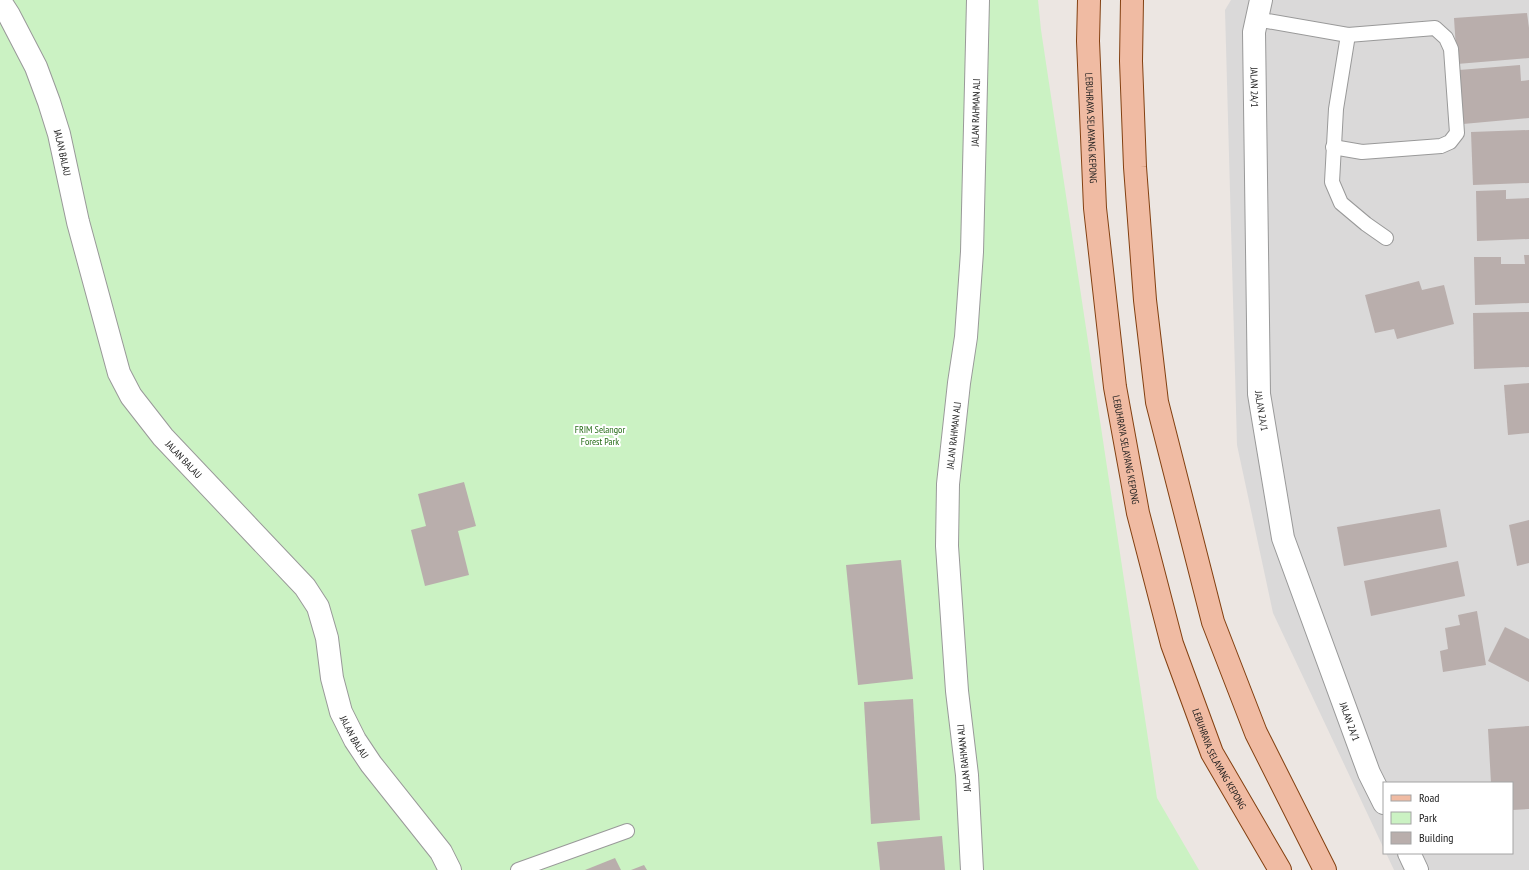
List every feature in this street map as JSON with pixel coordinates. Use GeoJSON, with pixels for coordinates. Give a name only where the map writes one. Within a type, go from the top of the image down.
{"type":"FeatureCollection","features":[{"type":"Feature","properties":{"kind":"main road","name":"LEBUHRAYA SELAYANG KEPONG"},"geometry":{"type":"LineString","coordinates":[[1089,0],[1088,41],[1095,208],[1115,387],[1138,513],[1172,644],[1212,753],[1280,870]]}},
{"type":"Feature","properties":{"kind":"main road"},"geometry":{"type":"LineString","coordinates":[[1132,0],[1131,61],[1135,167],[1145,300],[1157,402],[1213,622],[1256,733],[1326,870]]}},
{"type":"Feature","properties":{"kind":"street","name":"JALAN RAHMAN ALI"},"geometry":{"type":"LineString","coordinates":[[972,870],[967,775],[957,691],[946,546],[948,484],[959,383],[966,337],[972,252],[978,0]]}},
{"type":"Feature","properties":{"kind":"street","name":"JALAN BALAU"},"geometry":{"type":"LineString","coordinates":[[0,1],[36,67],[49,102],[59,134],[78,222],[119,373],[132,396],[164,437],[305,587],[318,607],[327,638],[332,678],[340,712],[351,733],[371,764],[441,852],[450,870]]}},
{"type":"Feature","properties":{"kind":"street","name":"JALAN 2A/1"},"geometry":{"type":"LineString","coordinates":[[1259,10],[1254,32],[1260,401],[1282,538],[1369,773],[1383,801]]}},
{"type":"Feature","properties":{"kind":"street"},"geometry":{"type":"LineString","coordinates":[[1410,854],[1418,870]]}},
{"type":"Feature","properties":{"kind":"lane"},"geometry":{"type":"LineString","coordinates":[[1259,10],[1348,35],[1435,28],[1446,38],[1451,49],[1457,133],[1450,142],[1441,146],[1362,152],[1333,147]]}},
{"type":"Feature","properties":{"kind":"lane"},"geometry":{"type":"LineString","coordinates":[[1348,35],[1336,109],[1332,182],[1341,203],[1366,224],[1386,238]]}},
{"type":"Feature","properties":{"kind":"lane"},"geometry":{"type":"LineString","coordinates":[[518,870],[627,832]]}},
{"type":"Feature","properties":{"kind":"shaded area"},"geometry":{"type":"Polygon","coordinates":[[[1231,0],[1529,0],[1529,870],[1394,870],[1386,854],[1513,854],[1513,782],[1383,782],[1383,847],[1273,613],[1237,445],[1225,10],[1231,0]]]}},
{"type":"Feature","properties":{"kind":"green space","name":"FRIM Selangor Forest Park"},"geometry":{"type":"Polygon","coordinates":[[[0,0],[1038,0],[1041,30],[1157,798],[1199,870],[0,870],[0,0]]]}},
{"type":"Feature","properties":{"kind":"building"},"geometry":{"type":"Polygon","coordinates":[[[1527,13],[1529,28],[1529,58],[1457,64],[1454,18],[1527,13]]]}},
{"type":"Feature","properties":{"kind":"building"},"geometry":{"type":"Polygon","coordinates":[[[1520,65],[1521,81],[1529,80],[1529,118],[1463,124],[1459,70],[1520,65]]]}},
{"type":"Feature","properties":{"kind":"building"},"geometry":{"type":"Polygon","coordinates":[[[1529,130],[1529,183],[1473,185],[1471,132],[1529,130]]]}},
{"type":"Feature","properties":{"kind":"building"},"geometry":{"type":"Polygon","coordinates":[[[1506,190],[1506,199],[1529,198],[1529,239],[1477,241],[1476,191],[1506,190]]]}},
{"type":"Feature","properties":{"kind":"building"},"geometry":{"type":"Polygon","coordinates":[[[1524,255],[1529,255],[1529,303],[1475,305],[1474,257],[1501,257],[1501,264],[1525,264],[1524,255]]]}},
{"type":"Feature","properties":{"kind":"building"},"geometry":{"type":"Polygon","coordinates":[[[1419,281],[1422,290],[1444,285],[1454,324],[1397,339],[1394,329],[1375,333],[1365,295],[1419,281]]]}},
{"type":"Feature","properties":{"kind":"building"},"geometry":{"type":"Polygon","coordinates":[[[1529,312],[1529,367],[1474,369],[1473,313],[1529,312]]]}},
{"type":"Feature","properties":{"kind":"building"},"geometry":{"type":"Polygon","coordinates":[[[1529,383],[1529,433],[1508,435],[1504,385],[1529,383]]]}},
{"type":"Feature","properties":{"kind":"building"},"geometry":{"type":"Polygon","coordinates":[[[464,482],[476,526],[458,531],[469,575],[425,586],[411,530],[426,526],[418,494],[464,482]]]}},
{"type":"Feature","properties":{"kind":"building"},"geometry":{"type":"Polygon","coordinates":[[[1440,509],[1447,547],[1344,566],[1337,527],[1440,509]]]}},
{"type":"Feature","properties":{"kind":"building"},"geometry":{"type":"Polygon","coordinates":[[[1529,520],[1529,563],[1517,566],[1509,525],[1529,520]]]}},
{"type":"Feature","properties":{"kind":"building"},"geometry":{"type":"Polygon","coordinates":[[[901,560],[913,679],[858,685],[846,565],[901,560]]]}},
{"type":"Feature","properties":{"kind":"building"},"geometry":{"type":"Polygon","coordinates":[[[1458,561],[1465,596],[1371,616],[1364,581],[1458,561]]]}},
{"type":"Feature","properties":{"kind":"building"},"geometry":{"type":"Polygon","coordinates":[[[1477,611],[1486,665],[1443,672],[1440,651],[1448,649],[1445,628],[1460,625],[1458,615],[1477,611]]]}},
{"type":"Feature","properties":{"kind":"building"},"geometry":{"type":"Polygon","coordinates":[[[1505,627],[1529,639],[1529,682],[1488,661],[1505,627]]]}},
{"type":"Feature","properties":{"kind":"building"},"geometry":{"type":"Polygon","coordinates":[[[913,699],[920,820],[871,824],[864,702],[913,699]]]}},
{"type":"Feature","properties":{"kind":"building"},"geometry":{"type":"Polygon","coordinates":[[[1529,726],[1529,809],[1513,810],[1513,782],[1491,782],[1488,729],[1529,726]]]}},
{"type":"Feature","properties":{"kind":"building"},"geometry":{"type":"Polygon","coordinates":[[[942,836],[945,870],[880,870],[877,842],[942,836]]]}},
{"type":"Feature","properties":{"kind":"building"},"geometry":{"type":"Polygon","coordinates":[[[615,858],[621,870],[585,870],[615,858]]]}},
{"type":"Feature","properties":{"kind":"building"},"geometry":{"type":"Polygon","coordinates":[[[644,865],[647,870],[631,870],[644,865]]]}}]}
